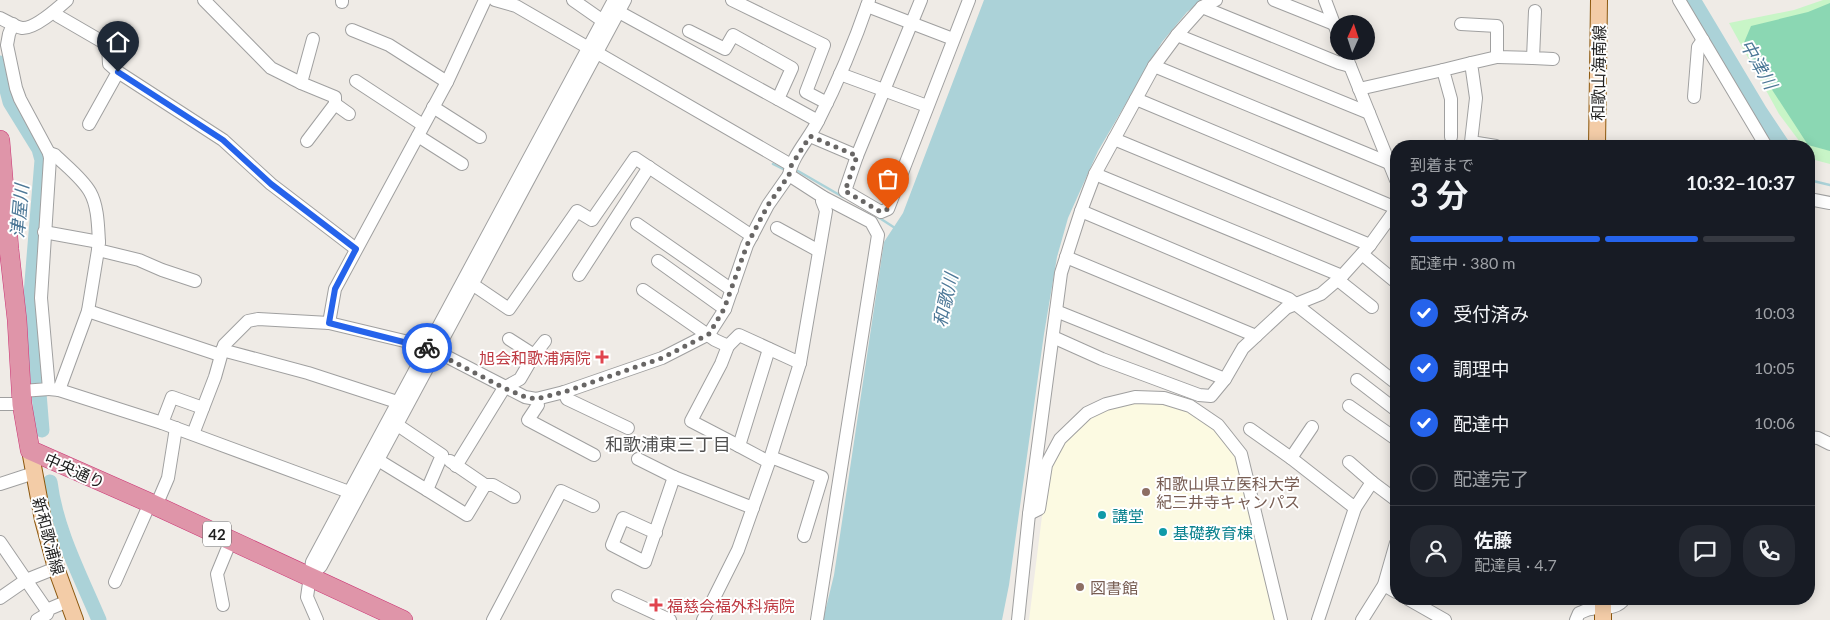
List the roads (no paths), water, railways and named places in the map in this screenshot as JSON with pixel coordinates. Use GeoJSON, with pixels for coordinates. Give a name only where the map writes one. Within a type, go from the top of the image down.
{"type":"FeatureCollection","features":[{"type":"Feature","properties":{"kind":"highway","name":"中央通り"},"geometry":{"type":"LineString","coordinates":[[0,140],[17,320],[38,392],[30,450],[153,504],[403,620]]}},
{"type":"Feature","properties":{"kind":"main road","name":"和歌山海南線"},"geometry":{"type":"LineString","coordinates":[[1597,140],[1599,0]]}},
{"type":"Feature","properties":{"kind":"main road","name":"和歌山海南線"},"geometry":{"type":"LineString","coordinates":[[1607,140],[1609,0]]}},
{"type":"Feature","properties":{"kind":"main road","name":"新和歌浦線"},"geometry":{"type":"LineString","coordinates":[[30,450],[40,510],[56,568],[75,620]]}},
{"type":"Feature","properties":{"kind":"street"},"geometry":{"type":"LineString","coordinates":[[0,18],[21,28],[28,27],[54,12],[67,0]]}},
{"type":"Feature","properties":{"kind":"street"},"geometry":{"type":"LineString","coordinates":[[204,0],[271,68],[301,84],[334,97],[335,104],[307,141]]}},
{"type":"Feature","properties":{"kind":"street"},"geometry":{"type":"LineString","coordinates":[[329,323],[335,289],[447,82],[485,0]]}},
{"type":"Feature","properties":{"kind":"street"},"geometry":{"type":"LineString","coordinates":[[495,0],[516,6],[593,49],[790,170],[824,197],[871,222],[878,235],[817,620]]}},
{"type":"Feature","properties":{"kind":"street"},"geometry":{"type":"LineString","coordinates":[[573,0],[603,21]]}},
{"type":"Feature","properties":{"kind":"street"},"geometry":{"type":"LineString","coordinates":[[317,620],[307,597],[312,562],[397,402],[432,350],[472,284],[593,49],[603,21],[614,0]]}},
{"type":"Feature","properties":{"kind":"street"},"geometry":{"type":"LineString","coordinates":[[310,576],[321,566],[378,460],[432,350],[593,49],[619,12],[625,0]]}},
{"type":"Feature","properties":{"kind":"street"},"geometry":{"type":"LineString","coordinates":[[732,0],[824,45],[806,92],[827,103]]}},
{"type":"Feature","properties":{"kind":"street"},"geometry":{"type":"LineString","coordinates":[[921,0],[857,156],[845,191],[881,212],[888,209],[969,0]]}},
{"type":"Feature","properties":{"kind":"street"},"geometry":{"type":"LineString","coordinates":[[1018,620],[1029,514],[1061,273],[1066,257],[1095,174],[1154,66],[1177,35],[1202,7],[1216,0]]}},
{"type":"Feature","properties":{"kind":"street"},"geometry":{"type":"LineString","coordinates":[[1274,0],[1330,22]]}},
{"type":"Feature","properties":{"kind":"street"},"geometry":{"type":"LineString","coordinates":[[1324,0],[1330,15]]}},
{"type":"Feature","properties":{"kind":"street"},"geometry":{"type":"LineString","coordinates":[[1680,0],[1762,140]]}},
{"type":"Feature","properties":{"kind":"street"},"geometry":{"type":"LineString","coordinates":[[193,434],[215,377],[222,352],[229,340],[248,321],[258,319],[329,323],[417,344],[504,388],[525,397],[536,399],[564,392],[662,358],[709,334],[724,309],[747,245],[827,103],[868,3],[912,24],[953,39]]}},
{"type":"Feature","properties":{"kind":"street"},"geometry":{"type":"LineString","coordinates":[[1202,7],[1350,66]]}},
{"type":"Feature","properties":{"kind":"street"},"geometry":{"type":"LineString","coordinates":[[1533,58],[1535,11]]}},
{"type":"Feature","properties":{"kind":"street"},"geometry":{"type":"LineString","coordinates":[[54,12],[108,45],[109,64],[118,72],[223,140],[271,184],[356,249]]}},
{"type":"Feature","properties":{"kind":"street"},"geometry":{"type":"LineString","coordinates":[[619,12],[818,121]]}},
{"type":"Feature","properties":{"kind":"street"},"geometry":{"type":"LineString","coordinates":[[13,24],[7,45],[16,88],[49,153],[38,392]]}},
{"type":"Feature","properties":{"kind":"street"},"geometry":{"type":"LineString","coordinates":[[1461,24],[1497,26],[1497,57]]}},
{"type":"Feature","properties":{"kind":"street"},"geometry":{"type":"LineString","coordinates":[[352,30],[389,45],[447,82]]}},
{"type":"Feature","properties":{"kind":"street"},"geometry":{"type":"LineString","coordinates":[[689,31],[725,49],[733,35],[792,68],[778,99]]}},
{"type":"Feature","properties":{"kind":"street"},"geometry":{"type":"LineString","coordinates":[[1177,35],[1369,113]]}},
{"type":"Feature","properties":{"kind":"street"},"geometry":{"type":"LineString","coordinates":[[301,84],[313,39]]}},
{"type":"Feature","properties":{"kind":"street"},"geometry":{"type":"LineString","coordinates":[[1694,97],[1698,47],[1703,40]]}},
{"type":"Feature","properties":{"kind":"street"},"geometry":{"type":"LineString","coordinates":[[1359,89],[1497,57],[1553,59]]}},
{"type":"Feature","properties":{"kind":"street"},"geometry":{"type":"LineString","coordinates":[[1348,60],[1389,164]]}},
{"type":"Feature","properties":{"kind":"street"},"geometry":{"type":"LineString","coordinates":[[1471,63],[1476,98],[1471,140]]}},
{"type":"Feature","properties":{"kind":"street"},"geometry":{"type":"LineString","coordinates":[[1154,66],[1389,164]]}},
{"type":"Feature","properties":{"kind":"street"},"geometry":{"type":"LineString","coordinates":[[1443,70],[1450,99],[1451,137]]}},
{"type":"Feature","properties":{"kind":"street"},"geometry":{"type":"LineString","coordinates":[[89,124],[118,72]]}},
{"type":"Feature","properties":{"kind":"street"},"geometry":{"type":"LineString","coordinates":[[840,74],[927,106]]}},
{"type":"Feature","properties":{"kind":"street"},"geometry":{"type":"LineString","coordinates":[[356,81],[462,164]]}},
{"type":"Feature","properties":{"kind":"street"},"geometry":{"type":"LineString","coordinates":[[1136,98],[1390,206]]}},
{"type":"Feature","properties":{"kind":"street"},"geometry":{"type":"LineString","coordinates":[[335,104],[350,114]]}},
{"type":"Feature","properties":{"kind":"street"},"geometry":{"type":"LineString","coordinates":[[433,107],[480,137]]}},
{"type":"Feature","properties":{"kind":"street"},"geometry":{"type":"LineString","coordinates":[[810,136],[857,156]]}},
{"type":"Feature","properties":{"kind":"street"},"geometry":{"type":"LineString","coordinates":[[1114,139],[1366,250],[1390,276]]}},
{"type":"Feature","properties":{"kind":"street"},"geometry":{"type":"LineString","coordinates":[[38,392],[88,311],[98,246],[98,220],[89,189],[55,155],[49,153]]}},
{"type":"Feature","properties":{"kind":"street"},"geometry":{"type":"LineString","coordinates":[[472,284],[509,309],[577,211],[592,220],[635,158],[752,236]]}},
{"type":"Feature","properties":{"kind":"street"},"geometry":{"type":"LineString","coordinates":[[579,275],[649,167]]}},
{"type":"Feature","properties":{"kind":"street"},"geometry":{"type":"LineString","coordinates":[[1095,174],[1340,278],[1372,307]]}},
{"type":"Feature","properties":{"kind":"street"},"geometry":{"type":"LineString","coordinates":[[703,620],[738,550],[770,460],[800,363],[826,211],[822,201],[824,197]]}},
{"type":"Feature","properties":{"kind":"street"},"geometry":{"type":"LineString","coordinates":[[1815,200],[1830,203]]}},
{"type":"Feature","properties":{"kind":"street"},"geometry":{"type":"LineString","coordinates":[[1081,211],[1290,299],[1390,378]]}},
{"type":"Feature","properties":{"kind":"street"},"geometry":{"type":"LineString","coordinates":[[1053,337],[1102,359],[1198,395],[1211,396],[1225,379],[1243,348],[1286,308],[1321,294],[1340,278],[1366,250],[1390,217]]}},
{"type":"Feature","properties":{"kind":"street"},"geometry":{"type":"LineString","coordinates":[[637,224],[732,290]]}},
{"type":"Feature","properties":{"kind":"street"},"geometry":{"type":"LineString","coordinates":[[777,228],[819,251]]}},
{"type":"Feature","properties":{"kind":"street"},"geometry":{"type":"LineString","coordinates":[[44,232],[98,246],[195,280]]}},
{"type":"Feature","properties":{"kind":"street"},"geometry":{"type":"LineString","coordinates":[[1066,257],[1256,336]]}},
{"type":"Feature","properties":{"kind":"street"},"geometry":{"type":"LineString","coordinates":[[658,261],[724,309]]}},
{"type":"Feature","properties":{"kind":"street"},"geometry":{"type":"LineString","coordinates":[[643,290],[709,334],[715,340],[728,346]]}},
{"type":"Feature","properties":{"kind":"street"},"geometry":{"type":"LineString","coordinates":[[88,311],[222,352],[308,373],[397,402]]}},
{"type":"Feature","properties":{"kind":"street"},"geometry":{"type":"LineString","coordinates":[[1056,311],[1225,379]]}},
{"type":"Feature","properties":{"kind":"street"},"geometry":{"type":"LineString","coordinates":[[800,363],[739,336],[728,346],[721,364],[690,421],[770,460],[822,477],[804,536]]}},
{"type":"Feature","properties":{"kind":"street"},"geometry":{"type":"LineString","coordinates":[[508,339],[534,355]]}},
{"type":"Feature","properties":{"kind":"street"},"geometry":{"type":"LineString","coordinates":[[456,466],[504,388],[520,379],[545,341]]}},
{"type":"Feature","properties":{"kind":"street"},"geometry":{"type":"LineString","coordinates":[[739,446],[769,349]]}},
{"type":"Feature","properties":{"kind":"street"},"geometry":{"type":"LineString","coordinates":[[1357,380],[1390,405]]}},
{"type":"Feature","properties":{"kind":"street"},"geometry":{"type":"LineString","coordinates":[[0,404],[38,392],[162,423],[349,492]]}},
{"type":"Feature","properties":{"kind":"street"},"geometry":{"type":"LineString","coordinates":[[564,392],[567,398],[628,428]]}},
{"type":"Feature","properties":{"kind":"street"},"geometry":{"type":"LineString","coordinates":[[162,423],[172,397],[203,408]]}},
{"type":"Feature","properties":{"kind":"street"},"geometry":{"type":"LineString","coordinates":[[1029,514],[1039,509],[1046,465],[1060,439],[1087,413],[1106,404],[1135,397],[1164,398],[1190,406],[1218,425],[1241,454],[1281,620]]}},
{"type":"Feature","properties":{"kind":"street"},"geometry":{"type":"LineString","coordinates":[[536,399],[538,405],[528,420],[594,455]]}},
{"type":"Feature","properties":{"kind":"street"},"geometry":{"type":"LineString","coordinates":[[1350,406],[1390,435]]}},
{"type":"Feature","properties":{"kind":"street"},"geometry":{"type":"LineString","coordinates":[[396,424],[485,485],[493,485],[514,497]]}},
{"type":"Feature","properties":{"kind":"street"},"geometry":{"type":"LineString","coordinates":[[1291,458],[1312,427]]}},
{"type":"Feature","properties":{"kind":"street"},"geometry":{"type":"LineString","coordinates":[[115,582],[153,504],[168,478],[176,428]]}},
{"type":"Feature","properties":{"kind":"street"},"geometry":{"type":"LineString","coordinates":[[1250,429],[1355,508]]}},
{"type":"Feature","properties":{"kind":"street"},"geometry":{"type":"LineString","coordinates":[[1815,438],[1830,444]]}},
{"type":"Feature","properties":{"kind":"street"},"geometry":{"type":"LineString","coordinates":[[427,490],[442,455]]}},
{"type":"Feature","properties":{"kind":"street"},"geometry":{"type":"LineString","coordinates":[[638,459],[674,477],[753,508]]}},
{"type":"Feature","properties":{"kind":"street"},"geometry":{"type":"LineString","coordinates":[[378,460],[467,515],[485,485]]}},
{"type":"Feature","properties":{"kind":"street"},"geometry":{"type":"LineString","coordinates":[[1349,462],[1390,496]]}},
{"type":"Feature","properties":{"kind":"street"},"geometry":{"type":"LineString","coordinates":[[0,484],[34,473]]}},
{"type":"Feature","properties":{"kind":"street"},"geometry":{"type":"LineString","coordinates":[[656,533],[674,477]]}},
{"type":"Feature","properties":{"kind":"street"},"geometry":{"type":"LineString","coordinates":[[1318,620],[1355,508],[1372,482]]}},
{"type":"Feature","properties":{"kind":"street"},"geometry":{"type":"LineString","coordinates":[[493,620],[561,491],[593,506]]}},
{"type":"Feature","properties":{"kind":"street"},"geometry":{"type":"LineString","coordinates":[[223,605],[217,574],[231,540]]}},
{"type":"Feature","properties":{"kind":"street"},"geometry":{"type":"LineString","coordinates":[[2,550],[46,609],[49,609]]}},
{"type":"Feature","properties":{"kind":"street"},"geometry":{"type":"LineString","coordinates":[[1362,620],[1384,585],[1390,564]]}},
{"type":"Feature","properties":{"kind":"street"},"geometry":{"type":"LineString","coordinates":[[0,598],[26,580],[56,568]]}},
{"type":"Feature","properties":{"kind":"street"},"geometry":{"type":"LineString","coordinates":[[1384,585],[1390,588]]}},
{"type":"Feature","properties":{"kind":"street"},"geometry":{"type":"LineString","coordinates":[[618,596],[670,620]]}},
{"type":"Feature","properties":{"kind":"street"},"geometry":{"type":"LineString","coordinates":[[37,620],[47,614],[49,609],[68,601]]}},
{"type":"Feature","properties":{"kind":"street"},"geometry":{"type":"LineString","coordinates":[[1419,605],[1445,620]]}},
{"type":"Feature","properties":{"kind":"street"},"geometry":{"type":"LineString","coordinates":[[1576,620],[1579,613],[1610,608],[1616,605]]}},
{"type":"Feature","properties":{"kind":"water","name":"和歌川"},"geometry":{"type":"Polygon","coordinates":[[[984,0],[1203,0],[1187,12],[1162,42],[1098,151],[1068,218],[1057,257],[1044,334],[1009,585],[1002,620],[823,620],[834,575],[884,242],[903,213],[984,0]]]}},
{"type":"Feature","properties":{"kind":"water"},"geometry":{"type":"Polygon","coordinates":[[[1686,0],[1702,0],[1788,140],[1768,140],[1686,0]]]}},
{"type":"Feature","properties":{"kind":"waterway","name":"津屋川"},"geometry":{"type":"LineString","coordinates":[[0,63],[10,102],[39,149],[42,160],[31,294],[42,430]]}},
{"type":"Feature","properties":{"kind":"waterway"},"geometry":{"type":"LineString","coordinates":[[773,164],[785,170]]}},
{"type":"Feature","properties":{"kind":"waterway"},"geometry":{"type":"LineString","coordinates":[[793,171],[798,171],[843,197]]}},
{"type":"Feature","properties":{"kind":"waterway"},"geometry":{"type":"LineString","coordinates":[[1815,181],[1830,185]]}},
{"type":"Feature","properties":{"kind":"waterway"},"geometry":{"type":"LineString","coordinates":[[878,217],[895,228]]}},
{"type":"Feature","properties":{"kind":"waterway","name":"津屋川"},"geometry":{"type":"LineString","coordinates":[[50,482],[63,535],[99,620]]}},
{"type":"Feature","properties":{"kind":"place","name":"旭会和歌浦病院"},"geometry":{"type":"Point","coordinates":[602,357]}},
{"type":"Feature","properties":{"kind":"place","name":"和歌山県立医科大学 紀三井寺キャンパス"},"geometry":{"type":"Point","coordinates":[1146,492]}},
{"type":"Feature","properties":{"kind":"place","name":"講堂"},"geometry":{"type":"Point","coordinates":[1102,515]}},
{"type":"Feature","properties":{"kind":"place","name":"基礎教育棟"},"geometry":{"type":"Point","coordinates":[1163,532]}},
{"type":"Feature","properties":{"kind":"place","name":"図書館"},"geometry":{"type":"Point","coordinates":[1080,587]}},
{"type":"Feature","properties":{"kind":"place","name":"福慈会福外科病院"},"geometry":{"type":"Point","coordinates":[656,605]}},
{"type":"Feature","properties":{"kind":"district","name":"和歌浦東三丁目"},"geometry":{"type":"Point","coordinates":[668,444]}},
{"type":"Feature","properties":{"kind":"water label","name":"中津川"},"geometry":{"type":"Point","coordinates":[1759,64]}}]}
